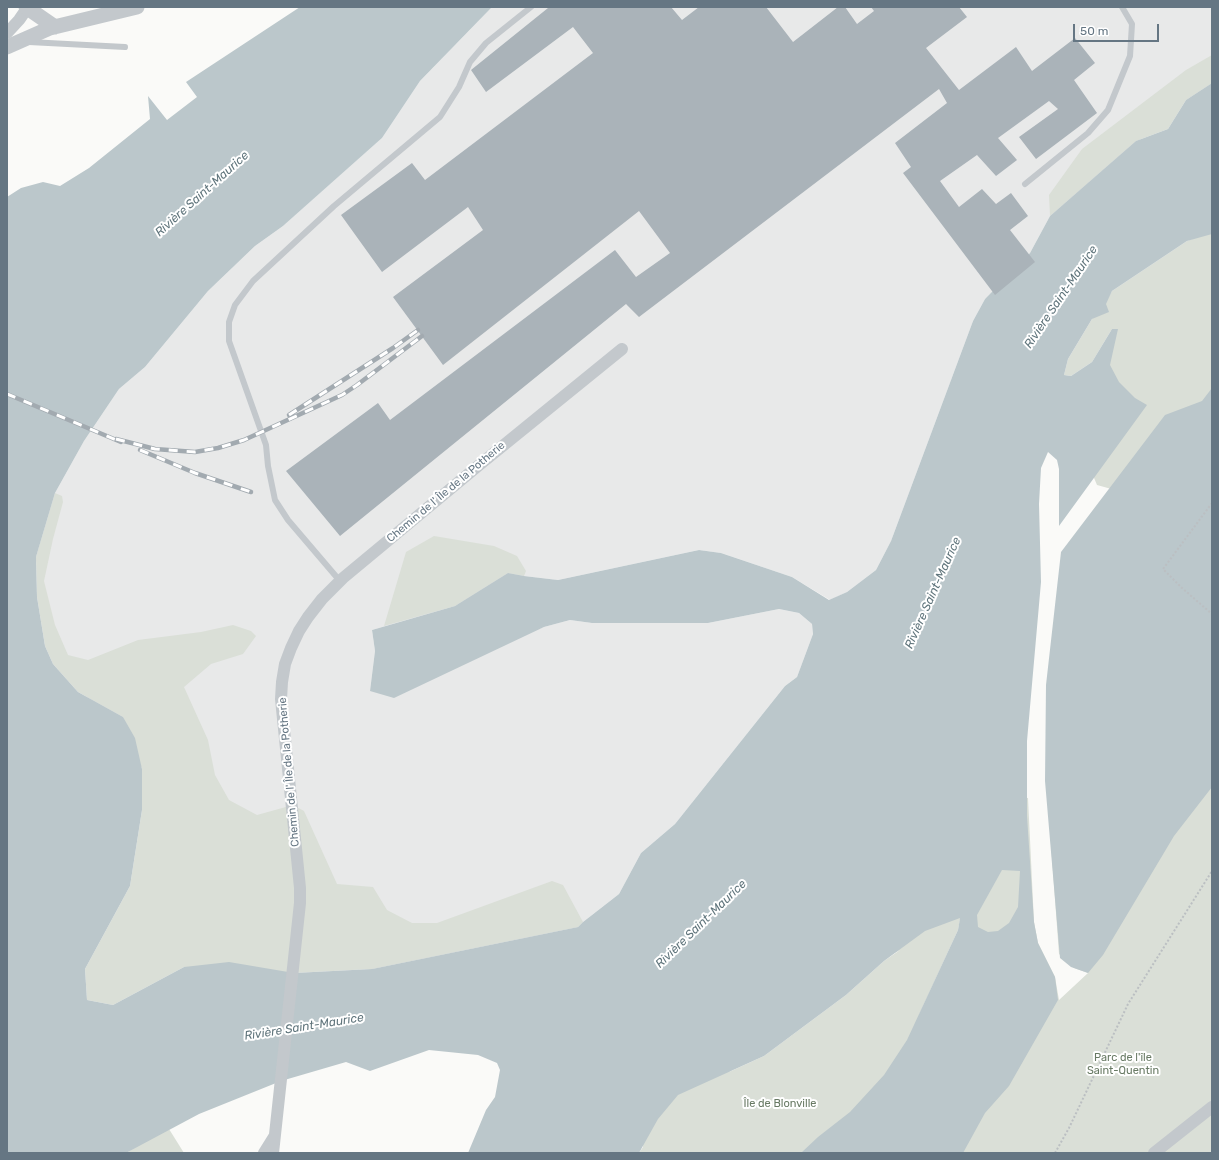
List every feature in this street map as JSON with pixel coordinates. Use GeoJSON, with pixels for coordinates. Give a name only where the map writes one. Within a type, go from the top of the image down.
{"type":"FeatureCollection","features":[{"type":"Feature","properties":{"kind":"street"},"geometry":{"type":"LineString","coordinates":[[7,33],[19,20],[27,7],[55,27]]}},
{"type":"Feature","properties":{"kind":"street"},"geometry":{"type":"LineString","coordinates":[[7,47],[55,27],[137,7]]}},
{"type":"Feature","properties":{"kind":"street","name":"Chemin de l' Île de la Potherie"},"geometry":{"type":"LineString","coordinates":[[273,1153],[299,918],[300,888],[281,713],[282,682],[285,664],[290,648],[299,631],[322,599],[340,581],[622,349]]}},
{"type":"Feature","properties":{"kind":"street"},"geometry":{"type":"LineString","coordinates":[[1154,1153],[1212,1107]]}},
{"type":"Feature","properties":{"kind":"street"},"geometry":{"type":"LineString","coordinates":[[264,1153],[275,1133]]}},
{"type":"Feature","properties":{"kind":"lane"},"geometry":{"type":"LineString","coordinates":[[340,581],[288,520],[275,500],[268,466],[266,445],[229,341],[229,322],[235,305],[253,281],[334,206],[440,116],[460,87],[470,62],[486,43],[531,7]]}},
{"type":"Feature","properties":{"kind":"lane"},"geometry":{"type":"LineString","coordinates":[[1025,184],[1088,133],[1108,110],[1130,56],[1132,24],[1122,7]]}},
{"type":"Feature","properties":{"kind":"lane"},"geometry":{"type":"LineString","coordinates":[[24,39],[28,42],[125,47]]}},
{"type":"Feature","properties":{"kind":"path"},"geometry":{"type":"LineString","coordinates":[[1212,503],[1163,569],[1212,614]]}},
{"type":"Feature","properties":{"kind":"path"},"geometry":{"type":"LineString","coordinates":[[1055,1153],[1069,1128],[1128,1004],[1212,872]]}},
{"type":"Feature","properties":{"kind":"shaded area"},"geometry":{"type":"Polygon","coordinates":[[[492,7],[1212,7],[1212,83],[1186,100],[1050,216],[1030,253],[985,299],[973,321],[891,541],[876,570],[847,592],[830,600],[792,577],[721,553],[699,550],[558,580],[524,576],[455,606],[372,630],[375,651],[370,691],[544,627],[570,620],[592,623],[708,623],[779,609],[799,613],[812,624],[813,634],[797,677],[785,686],[675,824],[641,853],[619,894],[578,927],[372,969],[53,664],[36,557],[55,493],[84,441],[119,389],[145,367],[208,291],[255,246],[283,226],[382,138],[420,81],[492,7]]]}},
{"type":"Feature","properties":{"kind":"green space"},"geometry":{"type":"Polygon","coordinates":[[[1212,55],[1212,83],[1186,100],[1168,129],[1136,141],[1050,216],[1049,195],[1082,149],[1186,70],[1212,55]]]}},
{"type":"Feature","properties":{"kind":"green space"},"geometry":{"type":"Polygon","coordinates":[[[1212,220],[1212,449],[1133,495],[1097,485],[1084,454],[1112,329],[1092,362],[1071,376],[1064,375],[1068,359],[1092,319],[1105,304],[1112,291],[1192,239],[1212,220]]]}},
{"type":"Feature","properties":{"kind":"green space"},"geometry":{"type":"Polygon","coordinates":[[[55,493],[62,496],[63,502],[44,581],[55,625],[68,655],[88,660],[138,640],[201,632],[233,625],[251,631],[256,636],[243,654],[211,664],[184,687],[208,740],[215,775],[229,800],[257,815],[293,805],[304,811],[337,884],[373,887],[387,910],[412,923],[437,923],[552,881],[563,885],[583,922],[578,927],[372,969],[294,973],[184,967],[113,1005],[87,1000],[85,969],[130,886],[142,810],[142,769],[123,717],[78,692],[53,664],[45,646],[37,597],[36,557],[55,493]]]}},
{"type":"Feature","properties":{"kind":"green space"},"geometry":{"type":"Polygon","coordinates":[[[434,536],[494,546],[517,556],[526,571],[524,576],[508,573],[455,606],[384,626],[406,552],[434,536]]]}},
{"type":"Feature","properties":{"kind":"green space"},"geometry":{"type":"Polygon","coordinates":[[[1212,711],[1212,1153],[639,1153],[643,1147],[644,1109],[1019,797],[1028,798],[1034,922],[1038,943],[1055,977],[1059,1000],[1088,973],[1074,968],[1059,954],[1048,804],[1212,711]],[[960,919],[958,930],[919,1015],[966,932],[960,919]],[[900,950],[887,957],[729,1072],[764,1056],[846,995],[884,961],[900,950]]]}},
{"type":"Feature","properties":{"kind":"green space"},"geometry":{"type":"Polygon","coordinates":[[[169,1129],[184,1153],[126,1153],[139,1145],[169,1129]]]}},
{"type":"Feature","properties":{"kind":"water","name":"Rivière Saint-Maurice"},"geometry":{"type":"Polygon","coordinates":[[[300,7],[492,7],[420,81],[382,138],[283,226],[255,246],[208,291],[145,367],[119,389],[84,441],[55,493],[36,557],[37,597],[45,646],[53,664],[78,692],[123,717],[135,738],[142,769],[142,810],[130,886],[85,969],[87,1000],[113,1005],[184,967],[229,962],[294,973],[372,969],[578,927],[619,894],[641,853],[675,824],[785,686],[797,677],[813,634],[812,624],[799,613],[779,609],[708,623],[592,623],[570,620],[544,627],[394,698],[370,691],[375,651],[372,630],[455,606],[508,573],[558,580],[699,550],[721,553],[792,577],[829,600],[847,592],[876,570],[891,541],[973,321],[985,299],[1030,253],[1050,216],[1136,141],[1168,129],[1186,100],[1212,83],[1212,234],[1187,241],[1112,291],[1106,304],[1109,312],[1092,319],[1068,359],[1064,375],[1071,376],[1092,362],[1112,329],[1118,329],[1110,365],[1119,382],[1135,398],[1147,405],[1059,526],[1059,469],[1057,460],[1048,452],[1041,468],[1039,504],[1041,582],[1027,741],[1027,816],[1034,922],[1038,943],[1055,977],[1058,1000],[1009,1086],[985,1113],[963,1153],[801,1153],[818,1137],[850,1112],[884,1075],[907,1040],[958,930],[960,918],[925,931],[884,961],[846,995],[764,1056],[678,1095],[658,1119],[639,1153],[468,1153],[486,1110],[495,1097],[500,1070],[497,1063],[478,1055],[429,1050],[370,1071],[346,1062],[281,1081],[199,1114],[126,1153],[7,1153],[7,197],[21,188],[43,182],[60,186],[89,168],[150,119],[148,96],[167,120],[197,97],[186,82],[300,7]],[[1002,870],[977,915],[978,927],[988,932],[998,931],[1009,923],[1018,907],[1020,871],[1002,870]]]}},
{"type":"Feature","properties":{"kind":"water"},"geometry":{"type":"Polygon","coordinates":[[[1212,388],[1212,787],[1174,836],[1103,955],[1088,973],[1071,967],[1060,958],[1045,781],[1046,685],[1061,552],[1165,415],[1202,401],[1212,388]]]}},
{"type":"Feature","properties":{"kind":"building"},"geometry":{"type":"Polygon","coordinates":[[[547,7],[671,7],[682,20],[699,7],[766,7],[793,42],[838,7],[845,7],[857,24],[874,11],[871,7],[959,7],[967,17],[926,48],[959,90],[1016,47],[1032,71],[1075,38],[1095,63],[1074,80],[1097,113],[1036,159],[1019,137],[1058,109],[1049,101],[998,138],[1017,160],[996,176],[977,155],[940,181],[959,207],[982,189],[996,204],[1011,193],[1028,216],[1010,230],[1035,262],[995,295],[903,173],[911,167],[895,143],[947,103],[939,89],[639,317],[626,304],[340,536],[286,471],[378,403],[390,420],[615,250],[636,277],[670,253],[639,211],[443,365],[393,297],[483,230],[468,207],[382,272],[341,215],[412,163],[425,180],[593,53],[573,27],[486,92],[471,70],[548,8],[547,7]]]}},
{"type":"Feature","properties":{"kind":"railway"},"geometry":{"type":"LineString","coordinates":[[289,415],[393,348],[418,330]]}},
{"type":"Feature","properties":{"kind":"railway"},"geometry":{"type":"LineString","coordinates":[[116,439],[155,449],[195,452],[218,448],[244,440],[342,395],[422,336]]}},
{"type":"Feature","properties":{"kind":"railway"},"geometry":{"type":"LineString","coordinates":[[7,394],[121,442]]}},
{"type":"Feature","properties":{"kind":"railway"},"geometry":{"type":"LineString","coordinates":[[140,450],[195,473],[251,492]]}},
{"type":"Feature","properties":{"kind":"park label","name":"Parc de l'île Saint-Quentin"},"geometry":{"type":"Point","coordinates":[1123,1064]}},
{"type":"Feature","properties":{"kind":"park label","name":"Île de Blonville"},"geometry":{"type":"Point","coordinates":[780,1104]}}]}
